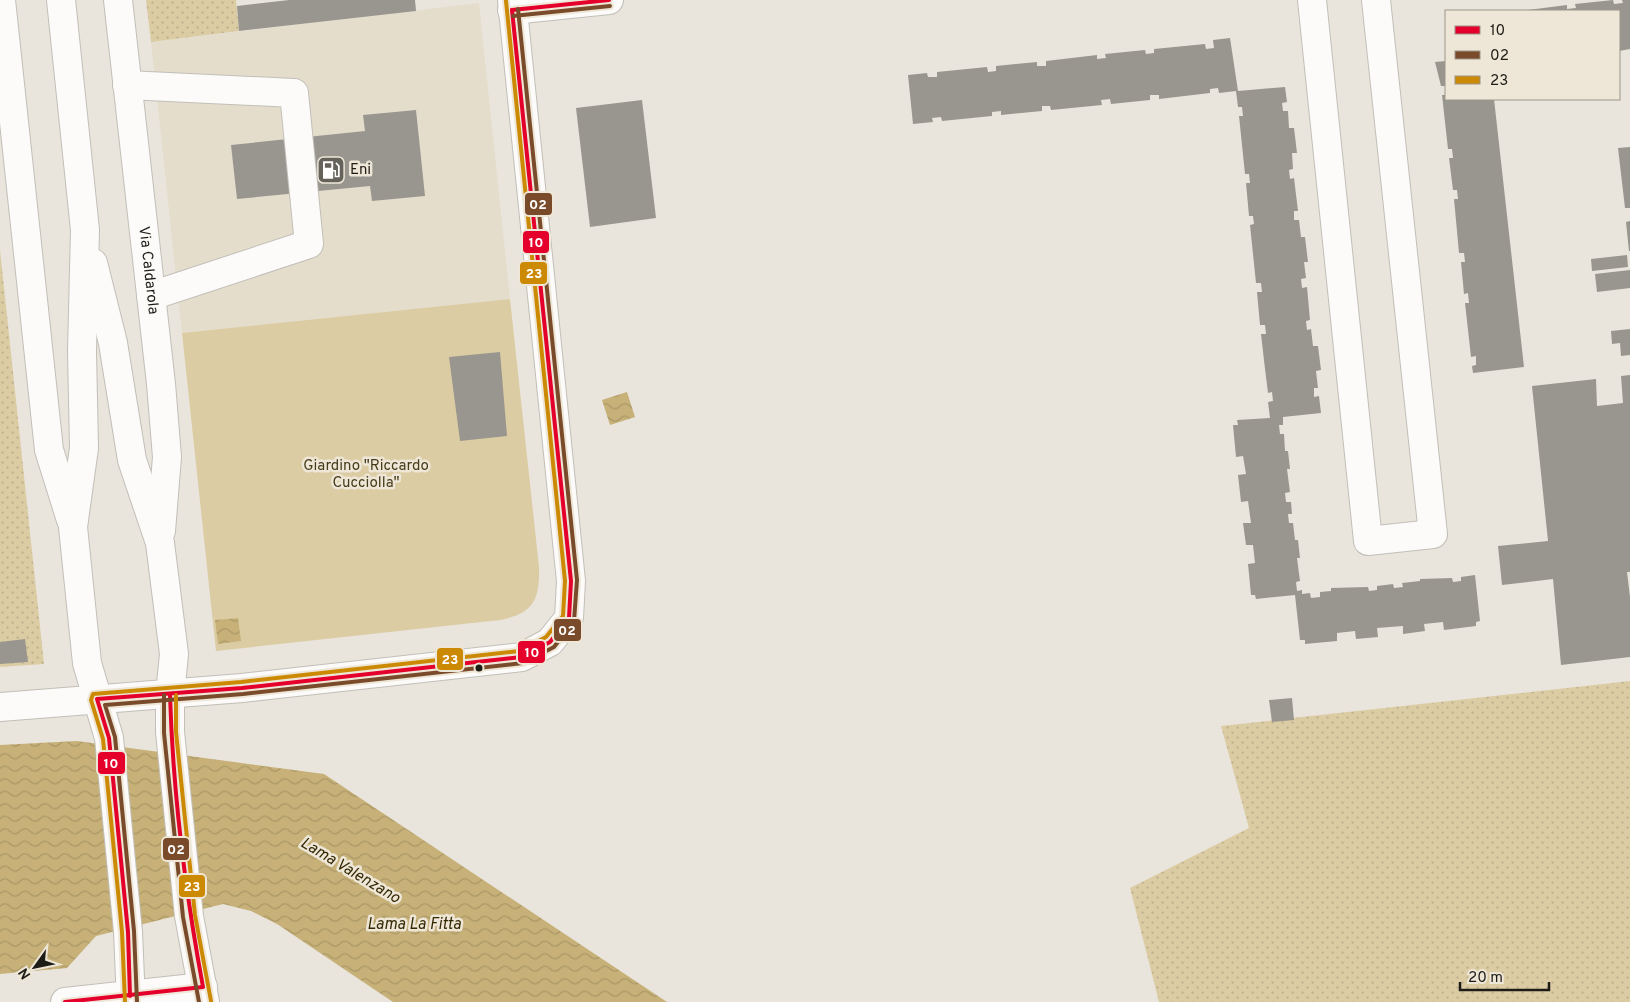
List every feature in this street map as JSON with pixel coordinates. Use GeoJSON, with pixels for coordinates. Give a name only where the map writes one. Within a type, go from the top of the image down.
{"type":"FeatureCollection","features":[{"type":"Feature","properties":{"kind":"street","name":"Via Caldarola"},"geometry":{"type":"LineString","coordinates":[[1,0],[49,450],[73,527],[87,663],[109,738],[128,932],[130,999]]}},
{"type":"Feature","properties":{"kind":"street","name":"Via Caldarola"},"geometry":{"type":"LineString","coordinates":[[61,0],[85,230],[82,351],[84,448],[73,527]]}},
{"type":"Feature","properties":{"kind":"street","name":"Via Caldarola"},"geometry":{"type":"LineString","coordinates":[[118,0],[167,457],[160,543]]}},
{"type":"Feature","properties":{"kind":"street"},"geometry":{"type":"LineString","coordinates":[[0,707],[170,695],[522,657],[550,642],[569,618],[571,581],[512,5],[609,0]]}},
{"type":"Feature","properties":{"kind":"street"},"geometry":{"type":"LineString","coordinates":[[1312,0],[1368,541],[1433,534],[1376,0]]}},
{"type":"Feature","properties":{"kind":"street"},"geometry":{"type":"LineString","coordinates":[[127,85],[294,93],[309,244],[151,296]]}},
{"type":"Feature","properties":{"kind":"street","name":"Via Caldarola"},"geometry":{"type":"LineString","coordinates":[[85,230],[113,343],[132,460],[160,543],[174,654],[170,695],[170,732],[189,916],[204,994]]}},
{"type":"Feature","properties":{"kind":"street"},"geometry":{"type":"LineString","coordinates":[[65,1002],[204,994]]}},
{"type":"Feature","properties":{"kind":"shaded area","name":"Eni"},"geometry":{"type":"Polygon","coordinates":[[[479,3],[510,299],[182,333],[151,42],[479,3]]]}},
{"type":"Feature","properties":{"kind":"green space"},"geometry":{"type":"Polygon","coordinates":[[[146,0],[236,0],[239,31],[151,42],[146,0]]]}},
{"type":"Feature","properties":{"kind":"green space"},"geometry":{"type":"Polygon","coordinates":[[[0,250],[44,664],[0,667],[0,250]]]}},
{"type":"Feature","properties":{"kind":"green space","name":"Giardino \"Riccardo Cucciolla\""},"geometry":{"type":"Polygon","coordinates":[[[510,299],[539,567],[538,588],[532,604],[520,614],[500,620],[216,651],[182,333],[510,299]]]}},
{"type":"Feature","properties":{"kind":"green space"},"geometry":{"type":"Polygon","coordinates":[[[1630,681],[1630,1002],[1159,1002],[1130,888],[1249,828],[1221,726],[1630,681]]]}},
{"type":"Feature","properties":{"kind":"water"},"geometry":{"type":"Polygon","coordinates":[[[627,392],[635,417],[610,425],[602,400],[627,392]]]}},
{"type":"Feature","properties":{"kind":"water"},"geometry":{"type":"Polygon","coordinates":[[[238,618],[241,641],[218,644],[215,620],[238,618]]]}},
{"type":"Feature","properties":{"kind":"water"},"geometry":{"type":"Polygon","coordinates":[[[77,741],[324,774],[667,1002],[393,1002],[277,924],[251,911],[223,904],[96,936],[67,968],[0,974],[0,745],[77,741]]]}},
{"type":"Feature","properties":{"kind":"building"},"geometry":{"type":"Polygon","coordinates":[[[289,0],[415,0],[416,11],[239,31],[237,6],[289,0]]]}},
{"type":"Feature","properties":{"kind":"building"},"geometry":{"type":"Polygon","coordinates":[[[1613,0],[1614,4],[1623,3],[1622,0],[1630,0],[1630,49],[1620,51],[1620,10],[1527,10],[1567,5],[1567,9],[1576,8],[1575,4],[1613,0]]]}},
{"type":"Feature","properties":{"kind":"building"},"geometry":{"type":"Polygon","coordinates":[[[1230,38],[1238,91],[1285,87],[1287,102],[1282,103],[1283,111],[1288,111],[1289,128],[1294,128],[1297,153],[1292,153],[1293,169],[1289,170],[1290,179],[1294,178],[1298,211],[1294,211],[1294,220],[1299,220],[1301,237],[1305,237],[1308,262],[1304,262],[1306,278],[1301,279],[1302,288],[1307,287],[1310,320],[1306,321],[1307,330],[1311,329],[1313,346],[1318,346],[1321,370],[1316,371],[1318,388],[1314,388],[1314,397],[1319,396],[1321,413],[1283,417],[1283,425],[1279,425],[1280,434],[1284,434],[1285,451],[1288,451],[1290,469],[1287,469],[1290,492],[1285,493],[1286,502],[1291,502],[1292,514],[1288,514],[1289,523],[1293,523],[1295,540],[1298,540],[1300,558],[1297,558],[1300,581],[1296,582],[1297,591],[1302,590],[1302,594],[1310,593],[1311,598],[1320,597],[1320,592],[1331,591],[1331,588],[1368,587],[1369,591],[1377,590],[1377,586],[1393,584],[1394,588],[1403,587],[1402,583],[1420,581],[1420,579],[1452,578],[1453,582],[1461,581],[1461,577],[1475,575],[1480,621],[1476,622],[1476,626],[1444,630],[1443,622],[1424,624],[1425,631],[1403,634],[1403,626],[1377,628],[1378,637],[1356,639],[1355,631],[1337,633],[1337,641],[1305,644],[1305,640],[1300,640],[1295,595],[1256,599],[1255,595],[1251,595],[1248,564],[1255,563],[1253,545],[1246,545],[1243,523],[1251,523],[1248,501],[1241,502],[1238,475],[1246,474],[1243,456],[1236,457],[1233,425],[1238,425],[1237,420],[1270,418],[1268,402],[1273,401],[1272,392],[1268,393],[1265,369],[1261,334],[1266,334],[1265,325],[1260,325],[1257,292],[1262,292],[1261,283],[1256,283],[1250,225],[1254,224],[1253,216],[1249,216],[1246,183],[1250,183],[1249,174],[1245,174],[1239,116],[1243,116],[1242,107],[1238,107],[1236,91],[1219,93],[1218,88],[1210,89],[1210,93],[1159,99],[1159,95],[1150,95],[1150,100],[1111,104],[1110,99],[1101,100],[1102,105],[1051,110],[1050,106],[1042,106],[1042,111],[1001,115],[1001,111],[992,112],[992,116],[942,121],[941,117],[932,118],[933,122],[913,124],[908,75],[927,73],[928,77],[937,77],[937,72],[987,67],[988,72],[996,71],[996,66],[1037,62],[1037,66],[1046,66],[1046,61],[1097,55],[1097,59],[1106,58],[1105,54],[1145,50],[1146,54],[1154,53],[1154,49],[1205,44],[1206,49],[1214,48],[1213,40],[1230,38]]]}},
{"type":"Feature","properties":{"kind":"building"},"geometry":{"type":"Polygon","coordinates":[[[1445,61],[1445,86],[1441,86],[1435,62],[1445,61]]]}},
{"type":"Feature","properties":{"kind":"building"},"geometry":{"type":"Polygon","coordinates":[[[1442,95],[1445,95],[1445,100],[1494,100],[1524,367],[1473,373],[1472,366],[1476,365],[1476,356],[1471,357],[1465,303],[1469,303],[1468,293],[1464,294],[1461,262],[1465,262],[1464,253],[1459,253],[1454,199],[1458,199],[1457,190],[1453,190],[1449,158],[1453,158],[1452,149],[1448,149],[1442,95]]]}},
{"type":"Feature","properties":{"kind":"building"},"geometry":{"type":"Polygon","coordinates":[[[642,100],[656,218],[590,227],[576,108],[642,100]]]}},
{"type":"Feature","properties":{"kind":"building"},"geometry":{"type":"Polygon","coordinates":[[[416,110],[425,196],[372,201],[370,186],[237,199],[231,145],[365,131],[363,115],[416,110]]]}},
{"type":"Feature","properties":{"kind":"building"},"geometry":{"type":"Polygon","coordinates":[[[1630,147],[1630,208],[1625,208],[1618,148],[1630,147]]]}},
{"type":"Feature","properties":{"kind":"building"},"geometry":{"type":"Polygon","coordinates":[[[1630,221],[1630,251],[1629,251],[1626,222],[1630,221]]]}},
{"type":"Feature","properties":{"kind":"building"},"geometry":{"type":"Polygon","coordinates":[[[1627,255],[1628,267],[1592,271],[1591,259],[1627,255]]]}},
{"type":"Feature","properties":{"kind":"building"},"geometry":{"type":"Polygon","coordinates":[[[1630,270],[1630,288],[1597,292],[1595,274],[1630,270]]]}},
{"type":"Feature","properties":{"kind":"building"},"geometry":{"type":"Polygon","coordinates":[[[1630,329],[1630,355],[1621,356],[1620,343],[1612,344],[1611,331],[1630,329]]]}},
{"type":"Feature","properties":{"kind":"building"},"geometry":{"type":"Polygon","coordinates":[[[500,352],[507,436],[460,441],[449,357],[500,352]]]}},
{"type":"Feature","properties":{"kind":"building"},"geometry":{"type":"Polygon","coordinates":[[[1630,375],[1630,572],[1627,572],[1630,597],[1630,657],[1561,665],[1553,579],[1502,585],[1498,546],[1548,541],[1532,386],[1596,379],[1597,406],[1623,403],[1621,376],[1630,375]]]}},
{"type":"Feature","properties":{"kind":"building"},"geometry":{"type":"Polygon","coordinates":[[[25,639],[28,662],[0,664],[0,642],[25,639]]]}},
{"type":"Feature","properties":{"kind":"building"},"geometry":{"type":"Polygon","coordinates":[[[1292,698],[1294,720],[1272,722],[1269,700],[1292,698]]]}},
{"type":"Feature","properties":{"kind":"transit line","name":"10"},"geometry":{"type":"LineString","coordinates":[[512,10],[609,0]]}},
{"type":"Feature","properties":{"kind":"transit line","name":"23"},"geometry":{"type":"LineString","coordinates":[[125,1002],[122,932],[103,739],[91,700],[93,694],[241,682],[520,651],[546,637],[563,616],[565,581],[506,1]]}},
{"type":"Feature","properties":{"kind":"transit line","name":"02"},"geometry":{"type":"LineString","coordinates":[[513,16],[610,6]]}},
{"type":"Feature","properties":{"kind":"transit line","name":"02"},"geometry":{"type":"LineString","coordinates":[[137,1002],[134,931],[115,737],[105,705],[243,694],[523,663],[554,647],[574,621],[577,580],[518,9]]}},
{"type":"Feature","properties":{"kind":"transit line","name":"10"},"geometry":{"type":"LineString","coordinates":[[130,996],[128,932],[109,738],[97,699],[242,688],[522,657],[550,642],[569,618],[571,581],[512,10]]}},
{"type":"Feature","properties":{"kind":"transit line","name":"02"},"geometry":{"type":"LineString","coordinates":[[164,695],[164,733],[183,917],[199,1002]]}},
{"type":"Feature","properties":{"kind":"transit line","name":"10"},"geometry":{"type":"LineString","coordinates":[[65,1002],[203,987],[181,841],[170,695]]}},
{"type":"Feature","properties":{"kind":"transit line","name":"23"},"geometry":{"type":"LineString","coordinates":[[176,695],[176,732],[195,915],[211,1001]]}},
{"type":"Feature","properties":{"kind":"place","name":"Eni"},"geometry":{"type":"Point","coordinates":[331,170]}},
{"type":"Feature","properties":{"kind":"water label","name":"Lama Valenzano"},"geometry":{"type":"Point","coordinates":[350,871]}},
{"type":"Feature","properties":{"kind":"water label","name":"Lama La Fitta"},"geometry":{"type":"Point","coordinates":[414,925]}}]}
